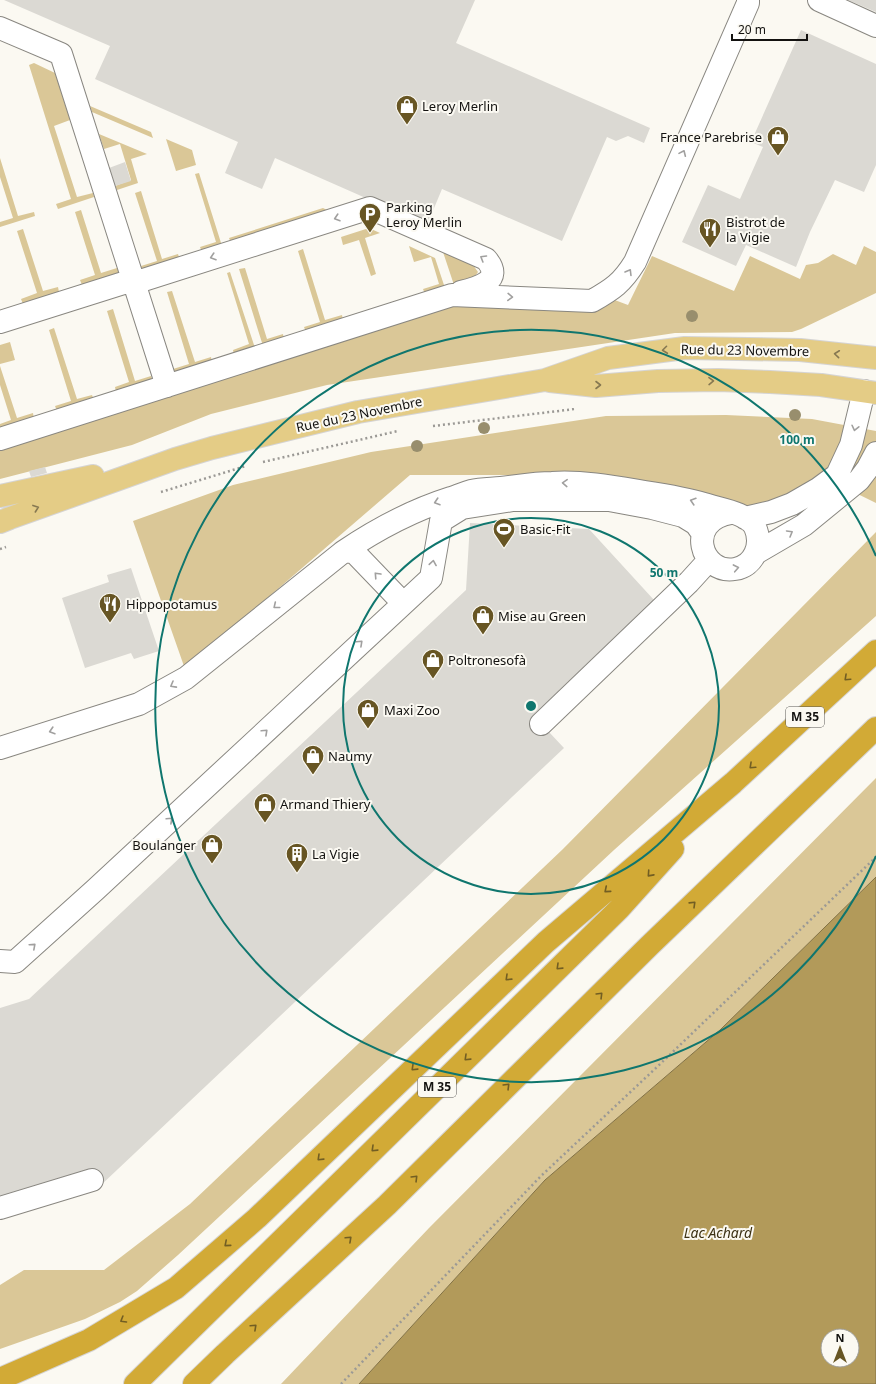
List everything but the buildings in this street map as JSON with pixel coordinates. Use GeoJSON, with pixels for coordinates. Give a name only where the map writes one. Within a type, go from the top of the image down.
{"type":"FeatureCollection","features":[{"type":"Feature","properties":{"kind":"highway","name":"M 35"},"geometry":{"type":"LineString","coordinates":[[135,1384],[619,909],[733,783],[876,651]]}},
{"type":"Feature","properties":{"kind":"highway"},"geometry":{"type":"LineString","coordinates":[[194,1384],[387,1205],[649,946],[876,728]]}},
{"type":"Feature","properties":{"kind":"highway"},"geometry":{"type":"LineString","coordinates":[[6,1374],[89,1340],[176,1288],[257,1218],[546,942],[733,783]]}},
{"type":"Feature","properties":{"kind":"highway"},"geometry":{"type":"LineString","coordinates":[[218,1384],[225,1354]]}},
{"type":"Feature","properties":{"kind":"main road","name":"Rue du 23 Novembre"},"geometry":{"type":"LineString","coordinates":[[0,522],[175,459],[212,448],[358,412],[545,380],[608,358],[685,348],[800,350],[876,358]]}},
{"type":"Feature","properties":{"kind":"main road"},"geometry":{"type":"LineString","coordinates":[[870,392],[876,358]]}},
{"type":"Feature","properties":{"kind":"main road","name":"Rue du 23 Novembre"},"geometry":{"type":"LineString","coordinates":[[545,380],[596,386],[658,381],[748,381],[821,385],[870,392]]}},
{"type":"Feature","properties":{"kind":"main road","name":"Rue du 23 Novembre"},"geometry":{"type":"LineString","coordinates":[[0,496],[175,459]]}},
{"type":"Feature","properties":{"kind":"lane"},"geometry":{"type":"LineString","coordinates":[[452,295],[592,301],[611,291],[625,278],[635,262],[696,124],[748,0]]}},
{"type":"Feature","properties":{"kind":"lane"},"geometry":{"type":"LineString","coordinates":[[819,0],[876,26]]}},
{"type":"Feature","properties":{"kind":"lane"},"geometry":{"type":"LineString","coordinates":[[0,28],[61,54],[167,386]]}},
{"type":"Feature","properties":{"kind":"lane"},"geometry":{"type":"LineString","coordinates":[[0,322],[370,208],[486,259],[492,268],[489,280],[485,284],[0,439]]}},
{"type":"Feature","properties":{"kind":"lane"},"geometry":{"type":"LineString","coordinates":[[0,748],[139,704],[186,678],[361,539],[387,524],[431,504],[471,491],[553,482],[603,485],[686,499],[738,515],[754,526],[758,534],[759,544],[751,561],[744,566],[735,569],[725,569],[716,566],[709,560],[704,552],[702,543],[703,534],[707,525],[713,518],[722,514],[738,515],[771,512],[792,504],[818,489],[837,475],[851,445],[870,392]]}},
{"type":"Feature","properties":{"kind":"lane"},"geometry":{"type":"LineString","coordinates":[[756,553],[804,525],[859,480],[876,454]]}},
{"type":"Feature","properties":{"kind":"lane"},"geometry":{"type":"LineString","coordinates":[[0,961],[15,962],[95,890],[431,578],[441,521],[462,508],[513,500],[609,500],[652,508],[683,516],[696,524],[703,534]]}},
{"type":"Feature","properties":{"kind":"lane"},"geometry":{"type":"LineString","coordinates":[[344,552],[354,551],[403,603]]}},
{"type":"Feature","properties":{"kind":"lane"},"geometry":{"type":"LineString","coordinates":[[541,724],[689,582],[709,560]]}},
{"type":"Feature","properties":{"kind":"lane"},"geometry":{"type":"LineString","coordinates":[[0,1208],[92,1180]]}},
{"type":"Feature","properties":{"kind":"path"},"geometry":{"type":"LineString","coordinates":[[431,426],[578,409]]}},
{"type":"Feature","properties":{"kind":"path"},"geometry":{"type":"LineString","coordinates":[[257,464],[401,431]]}},
{"type":"Feature","properties":{"kind":"path"},"geometry":{"type":"LineString","coordinates":[[161,492],[249,465]]}},
{"type":"Feature","properties":{"kind":"path"},"geometry":{"type":"LineString","coordinates":[[0,549],[7,546]]}},
{"type":"Feature","properties":{"kind":"path"},"geometry":{"type":"LineString","coordinates":[[341,1384],[541,1176],[663,1062],[876,858]]}},
{"type":"Feature","properties":{"kind":"shaded area"},"geometry":{"type":"Polygon","coordinates":[[[34,63],[55,73],[70,120],[54,126],[77,197],[93,193],[94,197],[58,209],[56,204],[71,199],[29,65],[34,63]]]}},
{"type":"Feature","properties":{"kind":"shaded area"},"geometry":{"type":"Polygon","coordinates":[[[90,106],[151,132],[153,138],[92,112],[90,106]]]}},
{"type":"Feature","properties":{"kind":"shaded area"},"geometry":{"type":"Polygon","coordinates":[[[99,134],[147,154],[131,159],[138,183],[117,190],[115,186],[131,180],[120,144],[104,149],[99,134]]]}},
{"type":"Feature","properties":{"kind":"shaded area"},"geometry":{"type":"Polygon","coordinates":[[[166,139],[192,150],[196,165],[176,171],[166,139]]]}},
{"type":"Feature","properties":{"kind":"shaded area"},"geometry":{"type":"Polygon","coordinates":[[[0,158],[18,216],[34,212],[35,216],[0,227],[0,222],[13,218],[0,177],[0,158]]]}},
{"type":"Feature","properties":{"kind":"shaded area"},"geometry":{"type":"Polygon","coordinates":[[[199,173],[222,246],[202,252],[200,247],[216,242],[195,174],[199,173]]]}},
{"type":"Feature","properties":{"kind":"shaded area"},"geometry":{"type":"Polygon","coordinates":[[[141,191],[162,259],[178,254],[180,260],[142,271],[141,266],[157,261],[135,193],[141,191]]]}},
{"type":"Feature","properties":{"kind":"shaded area"},"geometry":{"type":"Polygon","coordinates":[[[323,208],[331,212],[231,243],[229,238],[323,208]]]}},
{"type":"Feature","properties":{"kind":"shaded area"},"geometry":{"type":"Polygon","coordinates":[[[81,210],[101,273],[117,268],[119,273],[82,285],[80,280],[95,275],[75,212],[81,210]]]}},
{"type":"Feature","properties":{"kind":"shaded area"},"geometry":{"type":"Polygon","coordinates":[[[369,228],[380,233],[365,238],[376,274],[371,276],[359,240],[343,245],[341,237],[369,228]]]}},
{"type":"Feature","properties":{"kind":"shaded area"},"geometry":{"type":"Polygon","coordinates":[[[23,229],[43,291],[58,287],[59,292],[23,304],[21,299],[37,293],[17,231],[23,229]]]}},
{"type":"Feature","properties":{"kind":"shaded area"},"geometry":{"type":"Polygon","coordinates":[[[409,246],[435,258],[445,288],[425,294],[423,289],[439,284],[431,257],[414,262],[409,246]]]}},
{"type":"Feature","properties":{"kind":"shaded area"},"geometry":{"type":"Polygon","coordinates":[[[864,246],[876,252],[876,293],[792,332],[675,333],[327,385],[211,414],[132,445],[0,479],[0,448],[451,306],[612,299],[628,305],[652,256],[734,291],[750,256],[800,279],[806,265],[818,263],[833,254],[856,265],[864,246]]]}},
{"type":"Feature","properties":{"kind":"shaded area"},"geometry":{"type":"Polygon","coordinates":[[[303,249],[325,320],[342,315],[343,320],[306,332],[304,327],[320,322],[298,251],[303,249]]]}},
{"type":"Feature","properties":{"kind":"shaded area"},"geometry":{"type":"Polygon","coordinates":[[[443,252],[473,265],[478,272],[473,279],[454,285],[443,252]]]}},
{"type":"Feature","properties":{"kind":"shaded area"},"geometry":{"type":"Polygon","coordinates":[[[245,268],[267,339],[283,334],[284,339],[263,346],[239,269],[245,268]]]}},
{"type":"Feature","properties":{"kind":"shaded area"},"geometry":{"type":"Polygon","coordinates":[[[230,272],[255,348],[234,355],[233,350],[249,344],[227,273],[230,272]]]}},
{"type":"Feature","properties":{"kind":"shaded area"},"geometry":{"type":"Polygon","coordinates":[[[172,291],[195,362],[211,357],[212,362],[175,374],[173,369],[189,364],[167,292],[172,291]]]}},
{"type":"Feature","properties":{"kind":"shaded area"},"geometry":{"type":"Polygon","coordinates":[[[113,309],[135,381],[151,376],[153,381],[116,392],[115,387],[129,382],[107,311],[113,309]]]}},
{"type":"Feature","properties":{"kind":"shaded area"},"geometry":{"type":"Polygon","coordinates":[[[54,328],[77,399],[92,395],[94,400],[57,411],[55,406],[71,401],[49,330],[54,328]]]}},
{"type":"Feature","properties":{"kind":"shaded area"},"geometry":{"type":"Polygon","coordinates":[[[10,342],[15,360],[0,364],[0,345],[10,342]]]}},
{"type":"Feature","properties":{"kind":"shaded area"},"geometry":{"type":"Polygon","coordinates":[[[0,366],[17,418],[33,413],[34,419],[0,429],[0,424],[11,420],[0,385],[0,366]]]}},
{"type":"Feature","properties":{"kind":"shaded area"},"geometry":{"type":"Polygon","coordinates":[[[726,415],[812,419],[876,431],[876,503],[821,476],[786,502],[753,507],[713,497],[605,475],[410,475],[185,669],[133,521],[233,485],[371,452],[606,416],[726,415]]]}},
{"type":"Feature","properties":{"kind":"shaded area"},"geometry":{"type":"Polygon","coordinates":[[[876,532],[876,616],[614,850],[178,1255],[137,1291],[120,1302],[85,1319],[0,1349],[0,1285],[24,1270],[104,1270],[190,1204],[563,849],[876,532]]]}},
{"type":"Feature","properties":{"kind":"shaded area"},"geometry":{"type":"Polygon","coordinates":[[[876,778],[876,877],[720,1030],[545,1180],[359,1384],[281,1384],[429,1228],[876,778]]]}},
{"type":"Feature","properties":{"kind":"water","name":"Lac Achard"},"geometry":{"type":"Polygon","coordinates":[[[876,877],[876,1384],[359,1384],[545,1180],[720,1030],[876,877]]]}},
{"type":"Feature","properties":{"kind":"place","name":"Leroy Merlin"},"geometry":{"type":"Point","coordinates":[407,126]}},
{"type":"Feature","properties":{"kind":"place","name":"France Parebrise"},"geometry":{"type":"Point","coordinates":[778,156]}},
{"type":"Feature","properties":{"kind":"place","name":"Parking Leroy Merlin"},"geometry":{"type":"Point","coordinates":[370,234]}},
{"type":"Feature","properties":{"kind":"place","name":"Bistrot de la Vigie"},"geometry":{"type":"Point","coordinates":[710,248]}},
{"type":"Feature","properties":{"kind":"place","name":"Basic-Fit"},"geometry":{"type":"Point","coordinates":[504,548]}},
{"type":"Feature","properties":{"kind":"place","name":"Hippopotamus"},"geometry":{"type":"Point","coordinates":[110,624]}},
{"type":"Feature","properties":{"kind":"place","name":"Mise au Green"},"geometry":{"type":"Point","coordinates":[483,636]}},
{"type":"Feature","properties":{"kind":"place","name":"Poltronesofà"},"geometry":{"type":"Point","coordinates":[433,680]}},
{"type":"Feature","properties":{"kind":"place","name":"Maxi Zoo"},"geometry":{"type":"Point","coordinates":[368,730]}},
{"type":"Feature","properties":{"kind":"place","name":"Naumy"},"geometry":{"type":"Point","coordinates":[313,776]}},
{"type":"Feature","properties":{"kind":"place","name":"Armand Thiery"},"geometry":{"type":"Point","coordinates":[265,824]}},
{"type":"Feature","properties":{"kind":"place","name":"Boulanger"},"geometry":{"type":"Point","coordinates":[212,864]}},
{"type":"Feature","properties":{"kind":"place","name":"La Vigie"},"geometry":{"type":"Point","coordinates":[297,874]}}]}
